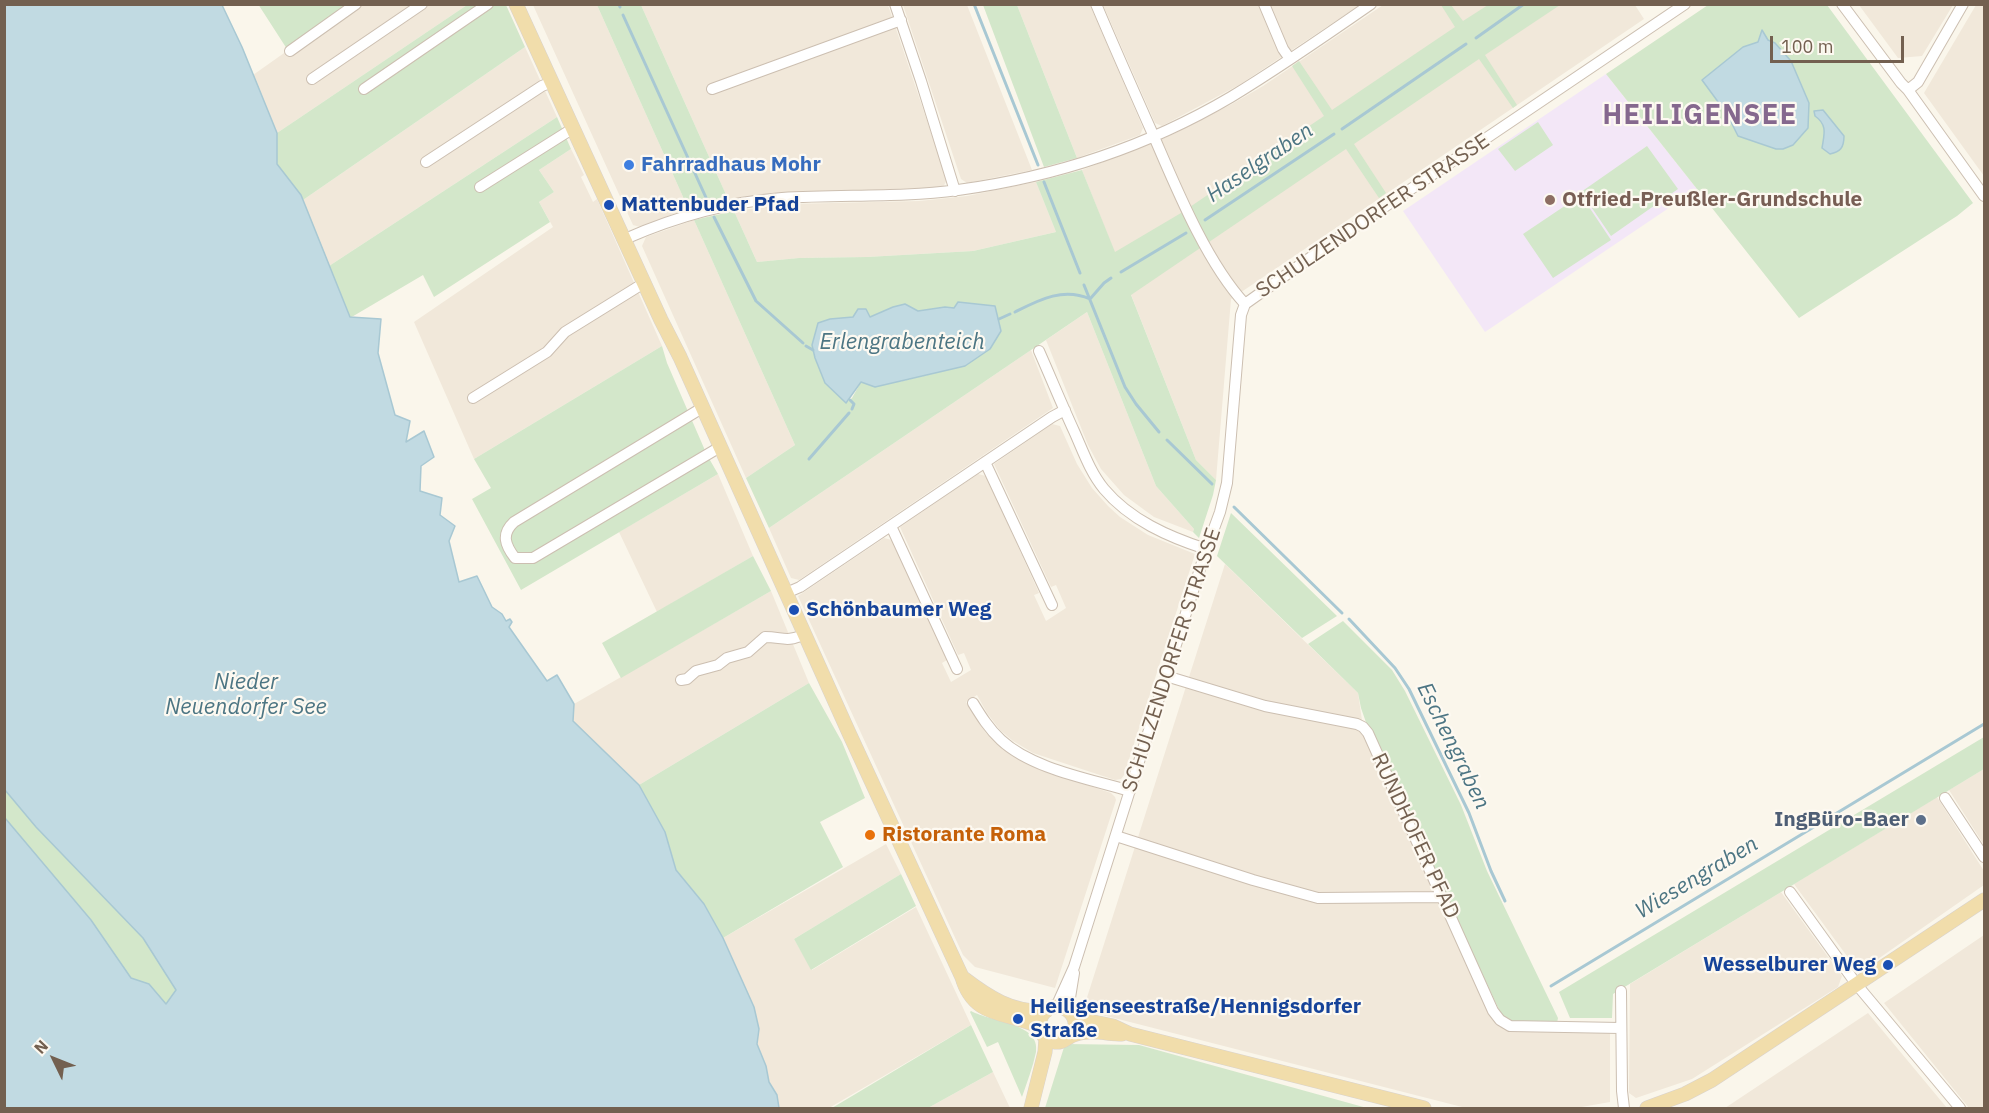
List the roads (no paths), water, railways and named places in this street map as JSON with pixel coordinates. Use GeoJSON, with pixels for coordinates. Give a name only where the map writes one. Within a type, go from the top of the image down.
{"type":"FeatureCollection","features":[{"type":"Feature","properties":{"kind":"main road"},"geometry":{"type":"LineString","coordinates":[[516,4],[572,129],[680,357],[966,989],[977,1005],[1043,1033],[1054,1042],[1087,1032],[1130,1034]]}},
{"type":"Feature","properties":{"kind":"main road"},"geometry":{"type":"LineString","coordinates":[[1647,1108],[1685,1094],[1712,1080],[1984,900]]}},
{"type":"Feature","properties":{"kind":"main road"},"geometry":{"type":"LineString","coordinates":[[962,977],[979,991],[1001,1004],[1029,1012],[1061,1012],[1113,1026],[1130,1034],[1424,1108]]}},
{"type":"Feature","properties":{"kind":"main road"},"geometry":{"type":"LineString","coordinates":[[1039,1084],[1045,1052],[1041,1018],[1061,1012]]}},
{"type":"Feature","properties":{"kind":"main road"},"geometry":{"type":"LineString","coordinates":[[1032,1104],[1052,1058],[1075,1026],[1061,1012]]}},
{"type":"Feature","properties":{"kind":"street"},"geometry":{"type":"LineString","coordinates":[[290,51],[356,4]]}},
{"type":"Feature","properties":{"kind":"street"},"geometry":{"type":"LineString","coordinates":[[312,79],[422,4]]}},
{"type":"Feature","properties":{"kind":"street"},"geometry":{"type":"LineString","coordinates":[[364,89],[488,4]]}},
{"type":"Feature","properties":{"kind":"street"},"geometry":{"type":"LineString","coordinates":[[895,4],[955,184],[955,191]]}},
{"type":"Feature","properties":{"kind":"street"},"geometry":{"type":"LineString","coordinates":[[1096,4],[1198,232],[1235,294],[1245,304]]}},
{"type":"Feature","properties":{"kind":"street"},"geometry":{"type":"LineString","coordinates":[[1264,4],[1283,49],[1290,59]]}},
{"type":"Feature","properties":{"kind":"street"},"geometry":{"type":"LineString","coordinates":[[625,239],[685,215],[753,201],[955,191],[1071,166],[1154,137],[1229,98],[1371,4]]}},
{"type":"Feature","properties":{"kind":"street","name":"SCHULZENDORFER STRASSE"},"geometry":{"type":"LineString","coordinates":[[1061,1012],[1074,979],[1074,967],[1206,549],[1220,512],[1227,483],[1241,315],[1245,304],[1341,236],[1685,4]]}},
{"type":"Feature","properties":{"kind":"street"},"geometry":{"type":"LineString","coordinates":[[1842,4],[1908,90],[1984,196]]}},
{"type":"Feature","properties":{"kind":"street"},"geometry":{"type":"LineString","coordinates":[[1908,90],[1918,82],[1963,4]]}},
{"type":"Feature","properties":{"kind":"street"},"geometry":{"type":"LineString","coordinates":[[712,89],[901,21]]}},
{"type":"Feature","properties":{"kind":"street"},"geometry":{"type":"LineString","coordinates":[[426,162],[542,86],[552,82]]}},
{"type":"Feature","properties":{"kind":"street"},"geometry":{"type":"LineString","coordinates":[[480,187],[572,129]]}},
{"type":"Feature","properties":{"kind":"street"},"geometry":{"type":"LineString","coordinates":[[473,398],[547,352],[564,332],[644,283]]}},
{"type":"Feature","properties":{"kind":"street"},"geometry":{"type":"LineString","coordinates":[[1039,351],[1090,466],[1110,495],[1147,524],[1206,549]]}},
{"type":"Feature","properties":{"kind":"street"},"geometry":{"type":"LineString","coordinates":[[702,408],[514,522],[508,528],[505,537],[507,548],[515,558],[533,558],[720,447]]}},
{"type":"Feature","properties":{"kind":"street"},"geometry":{"type":"LineString","coordinates":[[786,593],[800,587],[1065,410]]}},
{"type":"Feature","properties":{"kind":"street"},"geometry":{"type":"LineString","coordinates":[[985,462],[1052,605]]}},
{"type":"Feature","properties":{"kind":"street"},"geometry":{"type":"LineString","coordinates":[[891,526],[957,669]]}},
{"type":"Feature","properties":{"kind":"street"},"geometry":{"type":"LineString","coordinates":[[681,680],[718,665],[727,658],[748,652],[765,637],[784,640],[795,639],[805,634]]}},
{"type":"Feature","properties":{"kind":"street","name":"RUNDHOFER PFAD"},"geometry":{"type":"LineString","coordinates":[[1166,676],[1265,706],[1363,727],[1368,733],[1493,1011],[1500,1020],[1510,1026],[1620,1028]]}},
{"type":"Feature","properties":{"kind":"street"},"geometry":{"type":"LineString","coordinates":[[973,703],[993,732],[1024,756],[1057,769],[1130,791]]}},
{"type":"Feature","properties":{"kind":"street"},"geometry":{"type":"LineString","coordinates":[[1945,798],[1984,857]]}},
{"type":"Feature","properties":{"kind":"street"},"geometry":{"type":"LineString","coordinates":[[1116,836],[1253,880],[1318,898],[1443,897]]}},
{"type":"Feature","properties":{"kind":"street"},"geometry":{"type":"LineString","coordinates":[[1790,892],[1857,985],[1960,1108]]}},
{"type":"Feature","properties":{"kind":"street"},"geometry":{"type":"LineString","coordinates":[[1621,991],[1620,1028],[1624,1108]]}},
{"type":"Feature","properties":{"kind":"water","name":"Nieder Neuendorfer See"},"geometry":{"type":"Polygon","coordinates":[[[5,4],[222,5],[277,133],[277,164],[301,195],[350,317],[381,319],[378,353],[395,415],[410,421],[406,442],[424,431],[434,457],[421,466],[420,491],[442,498],[440,515],[455,526],[449,541],[459,582],[477,576],[492,607],[502,614],[506,621],[510,619],[512,622],[509,627],[547,681],[557,675],[574,704],[573,721],[639,785],[665,832],[676,870],[704,904],[723,938],[754,1007],[759,1029],[757,1044],[766,1066],[769,1082],[777,1095],[779,1108],[5,1108],[5,818],[91,920],[131,978],[149,984],[166,1004],[176,990],[143,938],[36,827],[5,790],[5,4]]]}},
{"type":"Feature","properties":{"kind":"water"},"geometry":{"type":"Polygon","coordinates":[[[1762,30],[1768,40],[1775,43],[1791,61],[1809,103],[1808,128],[1793,145],[1783,149],[1776,149],[1738,136],[1727,114],[1702,80],[1743,47],[1758,42],[1762,30]]]}},
{"type":"Feature","properties":{"kind":"water"},"geometry":{"type":"Polygon","coordinates":[[[1823,110],[1844,136],[1841,149],[1830,154],[1822,148],[1823,127],[1814,111],[1823,110]]]}},
{"type":"Feature","properties":{"kind":"water","name":"Erlengrabenteich"},"geometry":{"type":"Polygon","coordinates":[[[958,302],[995,306],[1001,331],[990,349],[965,366],[875,387],[861,382],[846,403],[825,383],[812,345],[818,323],[830,319],[853,317],[858,309],[866,309],[870,317],[905,304],[918,311],[954,308],[958,302]]]}},
{"type":"Feature","properties":{"kind":"waterway","name":"Eschengraben"},"geometry":{"type":"LineString","coordinates":[[974,4],[1038,165]]}},
{"type":"Feature","properties":{"kind":"waterway","name":"Haselgraben"},"geometry":{"type":"LineString","coordinates":[[1476,38],[1524,4]]}},
{"type":"Feature","properties":{"kind":"waterway"},"geometry":{"type":"LineString","coordinates":[[623,15],[708,202]]}},
{"type":"Feature","properties":{"kind":"waterway","name":"Haselgraben"},"geometry":{"type":"LineString","coordinates":[[1342,129],[1466,44]]}},
{"type":"Feature","properties":{"kind":"waterway","name":"Haselgraben"},"geometry":{"type":"LineString","coordinates":[[1205,220],[1334,134]]}},
{"type":"Feature","properties":{"kind":"waterway","name":"Eschengraben"},"geometry":{"type":"LineString","coordinates":[[1044,182],[1080,273]]}},
{"type":"Feature","properties":{"kind":"waterway"},"geometry":{"type":"LineString","coordinates":[[714,217],[756,301],[803,343]]}},
{"type":"Feature","properties":{"kind":"waterway","name":"Haselgraben"},"geometry":{"type":"LineString","coordinates":[[1121,272],[1186,233]]}},
{"type":"Feature","properties":{"kind":"waterway"},"geometry":{"type":"LineString","coordinates":[[1015,312],[1051,296],[1070,294],[1090,299],[1111,278]]}},
{"type":"Feature","properties":{"kind":"waterway","name":"Eschengraben"},"geometry":{"type":"LineString","coordinates":[[1084,285],[1125,387],[1159,432]]}},
{"type":"Feature","properties":{"kind":"waterway"},"geometry":{"type":"LineString","coordinates":[[999,319],[1010,314]]}},
{"type":"Feature","properties":{"kind":"waterway"},"geometry":{"type":"LineString","coordinates":[[806,346],[813,350]]}},
{"type":"Feature","properties":{"kind":"waterway"},"geometry":{"type":"LineString","coordinates":[[850,400],[854,404],[852,409]]}},
{"type":"Feature","properties":{"kind":"waterway"},"geometry":{"type":"LineString","coordinates":[[809,459],[849,413]]}},
{"type":"Feature","properties":{"kind":"waterway","name":"Eschengraben"},"geometry":{"type":"LineString","coordinates":[[1167,440],[1212,484]]}},
{"type":"Feature","properties":{"kind":"waterway","name":"Eschengraben"},"geometry":{"type":"LineString","coordinates":[[1234,507],[1342,613]]}},
{"type":"Feature","properties":{"kind":"waterway","name":"Eschengraben"},"geometry":{"type":"LineString","coordinates":[[1349,619],[1395,668],[1409,689],[1469,813],[1505,901]]}},
{"type":"Feature","properties":{"kind":"waterway","name":"Wiesengraben"},"geometry":{"type":"LineString","coordinates":[[1551,986],[1984,724]]}},
{"type":"Feature","properties":{"kind":"place","name":"Fahrradhaus Mohr"},"geometry":{"type":"Point","coordinates":[629,165]}},
{"type":"Feature","properties":{"kind":"place","name":"Otfried-Preußler-Grundschule"},"geometry":{"type":"Point","coordinates":[1550,200]}},
{"type":"Feature","properties":{"kind":"place","name":"Mattenbuder Pfad"},"geometry":{"type":"Point","coordinates":[609,205]}},
{"type":"Feature","properties":{"kind":"place","name":"Schönbaumer Weg"},"geometry":{"type":"Point","coordinates":[794,610]}},
{"type":"Feature","properties":{"kind":"place","name":"IngBüro-Baer"},"geometry":{"type":"Point","coordinates":[1921,820]}},
{"type":"Feature","properties":{"kind":"place","name":"Ristorante Roma"},"geometry":{"type":"Point","coordinates":[870,835]}},
{"type":"Feature","properties":{"kind":"place","name":"Wesselburer Weg"},"geometry":{"type":"Point","coordinates":[1888,965]}},
{"type":"Feature","properties":{"kind":"place","name":"Heiligenseestraße/Hennigsdorfer Straße"},"geometry":{"type":"Point","coordinates":[1018,1019]}},
{"type":"Feature","properties":{"kind":"district","name":"HEILIGENSEE"},"geometry":{"type":"Point","coordinates":[1700,116]}}]}
